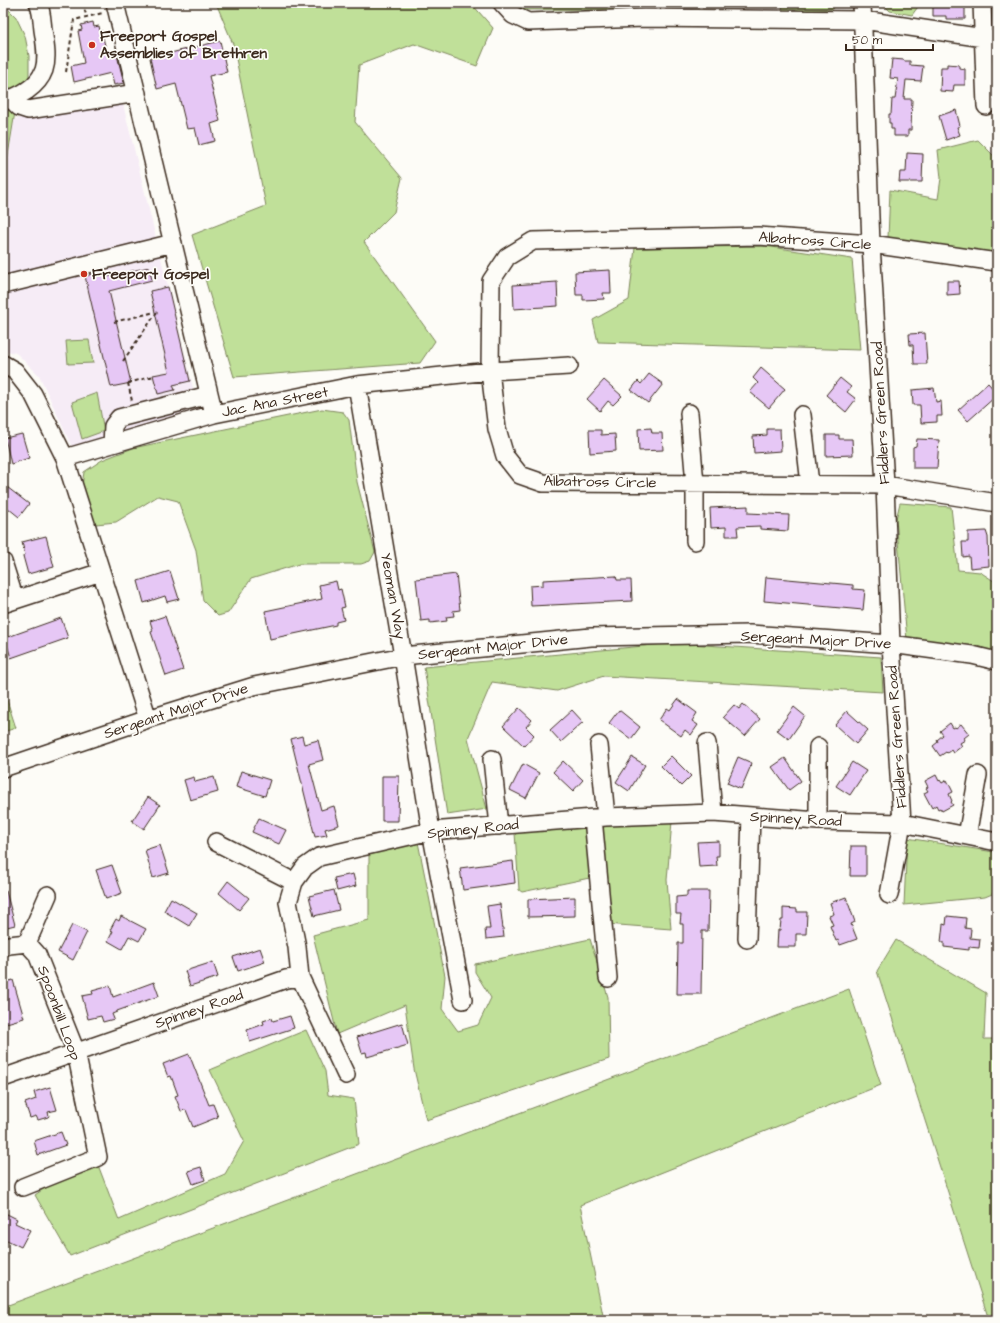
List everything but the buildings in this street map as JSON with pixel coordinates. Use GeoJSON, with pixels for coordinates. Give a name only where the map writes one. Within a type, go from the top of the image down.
{"type":"FeatureCollection","features":[{"type":"Feature","properties":{"kind":"street"},"geometry":{"type":"LineString","coordinates":[[502,3],[513,15],[528,22],[644,18],[863,20],[990,39]]}},
{"type":"Feature","properties":{"kind":"street","name":"Fiddlers Green Road"},"geometry":{"type":"LineString","coordinates":[[862,3],[871,244],[885,485],[891,644],[902,823],[889,895]]}},
{"type":"Feature","properties":{"kind":"street"},"geometry":{"type":"LineString","coordinates":[[982,3],[990,39],[986,106]]}},
{"type":"Feature","properties":{"kind":"street"},"geometry":{"type":"LineString","coordinates":[[7,100],[29,90],[44,70],[46,50],[42,4]]}},
{"type":"Feature","properties":{"kind":"street"},"geometry":{"type":"LineString","coordinates":[[116,6],[214,414]]}},
{"type":"Feature","properties":{"kind":"street"},"geometry":{"type":"LineString","coordinates":[[38,80],[52,106]]}},
{"type":"Feature","properties":{"kind":"street"},"geometry":{"type":"LineString","coordinates":[[7,100],[28,110],[137,93]]}},
{"type":"Feature","properties":{"kind":"street","name":"Albatross Circle"},"geometry":{"type":"LineString","coordinates":[[997,262],[871,244],[758,236],[533,241],[507,257],[491,281],[490,370],[497,429],[505,456],[520,476],[543,483],[885,485],[997,503]]}},
{"type":"Feature","properties":{"kind":"street"},"geometry":{"type":"LineString","coordinates":[[3,285],[173,243]]}},
{"type":"Feature","properties":{"kind":"street"},"geometry":{"type":"LineString","coordinates":[[3,364],[15,371],[33,394],[65,458],[148,719]]}},
{"type":"Feature","properties":{"kind":"street","name":"Jac Ana Street"},"geometry":{"type":"LineString","coordinates":[[65,458],[214,414],[357,385],[490,370],[569,366]]}},
{"type":"Feature","properties":{"kind":"street","name":"Yeoman Way"},"geometry":{"type":"LineString","coordinates":[[357,385],[431,831],[463,1000]]}},
{"type":"Feature","properties":{"kind":"street"},"geometry":{"type":"LineString","coordinates":[[112,444],[113,426],[119,418],[209,395]]}},
{"type":"Feature","properties":{"kind":"street"},"geometry":{"type":"LineString","coordinates":[[689,413],[695,484],[695,541]]}},
{"type":"Feature","properties":{"kind":"street"},"geometry":{"type":"LineString","coordinates":[[802,415],[810,484]]}},
{"type":"Feature","properties":{"kind":"street"},"geometry":{"type":"LineString","coordinates":[[3,562],[9,602],[101,572]]}},
{"type":"Feature","properties":{"kind":"street","name":"Sergeant Major Drive"},"geometry":{"type":"LineString","coordinates":[[3,768],[148,719],[254,686],[403,656],[591,637],[750,634],[891,644],[972,655],[997,661]]}},
{"type":"Feature","properties":{"kind":"street"},"geometry":{"type":"LineString","coordinates":[[707,744],[713,813]]}},
{"type":"Feature","properties":{"kind":"street"},"geometry":{"type":"LineString","coordinates":[[599,745],[599,817],[608,978]]}},
{"type":"Feature","properties":{"kind":"street"},"geometry":{"type":"LineString","coordinates":[[818,747],[818,821]]}},
{"type":"Feature","properties":{"kind":"street"},"geometry":{"type":"LineString","coordinates":[[492,759],[499,826]]}},
{"type":"Feature","properties":{"kind":"street"},"geometry":{"type":"LineString","coordinates":[[967,836],[978,775]]}},
{"type":"Feature","properties":{"kind":"street","name":"Spinney Road"},"geometry":{"type":"LineString","coordinates":[[3,1078],[286,979],[300,977],[297,948],[288,902],[294,882],[304,867],[319,856],[431,831],[599,817],[713,813],[818,821],[902,823],[997,842]]}},
{"type":"Feature","properties":{"kind":"street"},"geometry":{"type":"LineString","coordinates":[[747,939],[751,816]]}},
{"type":"Feature","properties":{"kind":"street"},"geometry":{"type":"LineString","coordinates":[[216,842],[294,882]]}},
{"type":"Feature","properties":{"kind":"street"},"geometry":{"type":"LineString","coordinates":[[3,947],[28,943],[48,895]]}},
{"type":"Feature","properties":{"kind":"street","name":"Spoonbill Loop"},"geometry":{"type":"LineString","coordinates":[[23,1187],[98,1157],[76,1052],[37,954],[28,943]]}},
{"type":"Feature","properties":{"kind":"street"},"geometry":{"type":"LineString","coordinates":[[300,977],[346,1075]]}},
{"type":"Feature","properties":{"kind":"path"},"geometry":{"type":"LineString","coordinates":[[82,3],[87,16]]}},
{"type":"Feature","properties":{"kind":"path"},"geometry":{"type":"LineString","coordinates":[[66,72],[74,20],[116,6]]}},
{"type":"Feature","properties":{"kind":"path"},"geometry":{"type":"LineString","coordinates":[[114,322],[157,312],[123,362]]}},
{"type":"Feature","properties":{"kind":"path"},"geometry":{"type":"LineString","coordinates":[[135,414],[128,383],[154,376]]}},
{"type":"Feature","properties":{"kind":"shaded area","name":"Freeport Gospel"},"geometry":{"type":"Polygon","coordinates":[[[122,100],[198,408],[72,447],[39,375],[16,353],[3,350],[3,198],[14,119],[122,100]]]}},
{"type":"Feature","properties":{"kind":"green space"},"geometry":{"type":"Polygon","coordinates":[[[216,3],[471,3],[493,28],[477,66],[414,44],[359,65],[355,122],[402,178],[394,212],[364,242],[435,341],[420,363],[234,377],[192,235],[266,206],[233,44],[216,3]]]}},
{"type":"Feature","properties":{"kind":"green space"},"geometry":{"type":"Polygon","coordinates":[[[506,3],[654,3],[655,9],[519,10],[506,3]]]}},
{"type":"Feature","properties":{"kind":"green space"},"geometry":{"type":"Polygon","coordinates":[[[783,3],[836,3],[833,9],[782,12],[783,3]]]}},
{"type":"Feature","properties":{"kind":"green space"},"geometry":{"type":"Polygon","coordinates":[[[882,3],[920,4],[912,15],[890,11],[882,3]]]}},
{"type":"Feature","properties":{"kind":"green space"},"geometry":{"type":"Polygon","coordinates":[[[3,4],[16,17],[25,36],[29,56],[29,77],[22,86],[3,94],[3,4]]]}},
{"type":"Feature","properties":{"kind":"green space"},"geometry":{"type":"Polygon","coordinates":[[[5,105],[15,112],[3,186],[3,106],[5,105]]]}},
{"type":"Feature","properties":{"kind":"green space"},"geometry":{"type":"Polygon","coordinates":[[[978,140],[997,159],[997,253],[888,238],[890,190],[938,199],[941,178],[938,150],[978,140]]]}},
{"type":"Feature","properties":{"kind":"green space"},"geometry":{"type":"Polygon","coordinates":[[[765,246],[852,259],[860,350],[598,342],[593,320],[629,300],[635,248],[765,246]]]}},
{"type":"Feature","properties":{"kind":"green space"},"geometry":{"type":"Polygon","coordinates":[[[89,340],[93,363],[68,364],[66,341],[89,340]]]}},
{"type":"Feature","properties":{"kind":"green space"},"geometry":{"type":"Polygon","coordinates":[[[97,393],[104,431],[82,439],[72,402],[97,393]]]}},
{"type":"Feature","properties":{"kind":"green space"},"geometry":{"type":"Polygon","coordinates":[[[322,409],[343,412],[349,420],[357,482],[375,552],[370,561],[361,564],[299,564],[251,579],[228,613],[218,616],[203,601],[196,550],[178,501],[158,496],[116,522],[96,524],[88,516],[81,493],[84,472],[102,460],[133,448],[322,409]]]}},
{"type":"Feature","properties":{"kind":"green space"},"geometry":{"type":"Polygon","coordinates":[[[900,503],[951,507],[958,570],[980,572],[997,583],[997,658],[907,640],[896,519],[900,503]]]}},
{"type":"Feature","properties":{"kind":"green space"},"geometry":{"type":"Polygon","coordinates":[[[675,643],[881,657],[883,692],[604,676],[557,691],[492,682],[468,738],[487,809],[447,815],[424,667],[675,643]]]}},
{"type":"Feature","properties":{"kind":"green space"},"geometry":{"type":"Polygon","coordinates":[[[5,694],[16,728],[3,732],[3,695],[5,694]]]}},
{"type":"Feature","properties":{"kind":"green space"},"geometry":{"type":"Polygon","coordinates":[[[620,820],[672,821],[667,880],[671,929],[606,924],[604,875],[522,892],[519,890],[515,833],[620,820]]]}},
{"type":"Feature","properties":{"kind":"green space"},"geometry":{"type":"Polygon","coordinates":[[[907,838],[994,852],[997,855],[997,892],[985,897],[904,905],[907,838]]]}},
{"type":"Feature","properties":{"kind":"green space"},"geometry":{"type":"Polygon","coordinates":[[[418,842],[445,976],[442,1009],[458,1031],[478,1025],[491,998],[475,972],[475,964],[590,939],[608,997],[609,1059],[426,1120],[414,1069],[405,1005],[337,1034],[313,935],[369,920],[369,850],[418,842]]]}},
{"type":"Feature","properties":{"kind":"green space"},"geometry":{"type":"Polygon","coordinates":[[[896,940],[986,993],[984,1039],[997,1039],[997,1320],[989,1320],[877,971],[896,940]]]}},
{"type":"Feature","properties":{"kind":"green space"},"geometry":{"type":"Polygon","coordinates":[[[849,989],[881,1085],[580,1205],[604,1320],[3,1320],[3,1307],[849,989]]]}},
{"type":"Feature","properties":{"kind":"green space"},"geometry":{"type":"Polygon","coordinates":[[[306,1030],[325,1071],[328,1095],[354,1099],[359,1144],[70,1256],[35,1195],[49,1185],[98,1165],[119,1220],[225,1174],[244,1141],[210,1070],[306,1030]]]}},
{"type":"Feature","properties":{"kind":"place","name":"Freeport Gospel Assemblies of Brethren"},"geometry":{"type":"Point","coordinates":[92,45]}},
{"type":"Feature","properties":{"kind":"place","name":"Freeport Gospel"},"geometry":{"type":"Point","coordinates":[84,274]}}]}
